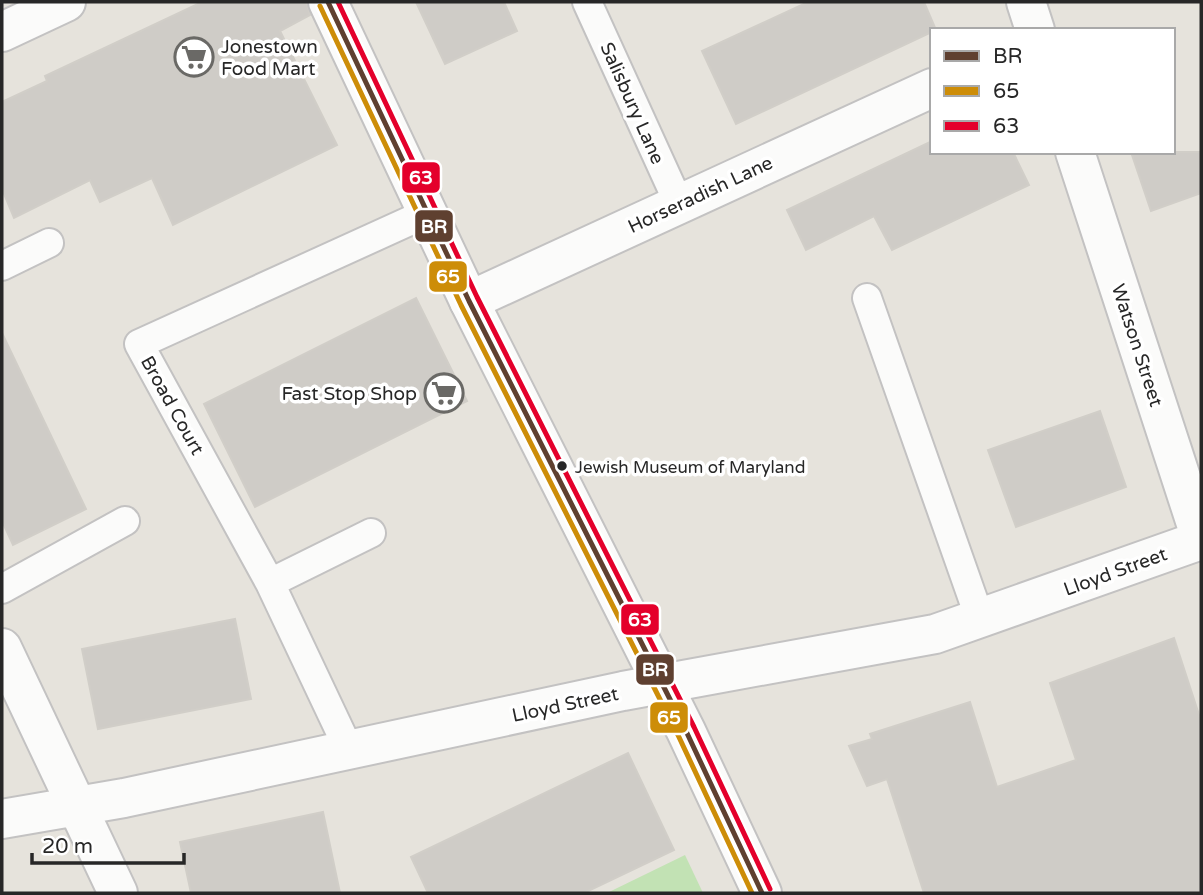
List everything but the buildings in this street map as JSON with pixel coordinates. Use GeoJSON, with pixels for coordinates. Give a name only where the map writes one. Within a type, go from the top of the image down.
{"type":"FeatureCollection","features":[{"type":"Feature","properties":{"kind":"street"},"geometry":{"type":"LineString","coordinates":[[2,32],[66,2]]}},
{"type":"Feature","properties":{"kind":"street"},"geometry":{"type":"LineString","coordinates":[[328,2],[469,301],[661,684],[762,893]]}},
{"type":"Feature","properties":{"kind":"street"},"geometry":{"type":"LineString","coordinates":[[1026,2],[1034,28]]}},
{"type":"Feature","properties":{"kind":"street","name":"Horseradish Lane"},"geometry":{"type":"LineString","coordinates":[[469,301],[930,89]]}},
{"type":"Feature","properties":{"kind":"street","name":"Watson Street"},"geometry":{"type":"LineString","coordinates":[[1076,154],[1201,539]]}},
{"type":"Feature","properties":{"kind":"street","name":"Lloyd Street"},"geometry":{"type":"LineString","coordinates":[[2,819],[77,807],[661,684],[935,634],[1201,539]]}},
{"type":"Feature","properties":{"kind":"street"},"geometry":{"type":"LineString","coordinates":[[2,648],[118,893]]}},
{"type":"Feature","properties":{"kind":"lane","name":"Salisbury Lane"},"geometry":{"type":"LineString","coordinates":[[587,2],[679,204]]}},
{"type":"Feature","properties":{"kind":"lane","name":"Broad Court"},"geometry":{"type":"LineString","coordinates":[[349,750],[270,583],[139,344],[427,212]]}},
{"type":"Feature","properties":{"kind":"lane"},"geometry":{"type":"LineString","coordinates":[[2,267],[49,243]]}},
{"type":"Feature","properties":{"kind":"lane"},"geometry":{"type":"LineString","coordinates":[[867,298],[980,619]]}},
{"type":"Feature","properties":{"kind":"lane"},"geometry":{"type":"LineString","coordinates":[[2,589],[125,522]]}},
{"type":"Feature","properties":{"kind":"lane"},"geometry":{"type":"LineString","coordinates":[[270,583],[371,533]]}},
{"type":"Feature","properties":{"kind":"green space"},"geometry":{"type":"Polygon","coordinates":[[[685,855],[703,893],[607,893],[685,855]]]}},
{"type":"Feature","properties":{"kind":"transit line","name":"BR"},"geometry":{"type":"LineString","coordinates":[[328,2],[469,301],[686,731],[762,893]]}},
{"type":"Feature","properties":{"kind":"transit line","name":"63"},"geometry":{"type":"LineString","coordinates":[[338,2],[477,297],[694,727],[770,889]]}},
{"type":"Feature","properties":{"kind":"transit line","name":"65"},"geometry":{"type":"LineString","coordinates":[[320,6],[461,305],[678,735],[752,893]]}},
{"type":"Feature","properties":{"kind":"place","name":"Jonestown Food Mart"},"geometry":{"type":"Point","coordinates":[194,57]}},
{"type":"Feature","properties":{"kind":"place","name":"Fast Stop Shop"},"geometry":{"type":"Point","coordinates":[444,393]}},
{"type":"Feature","properties":{"kind":"place","name":"Jewish Museum of Maryland"},"geometry":{"type":"Point","coordinates":[562,466]}}]}
